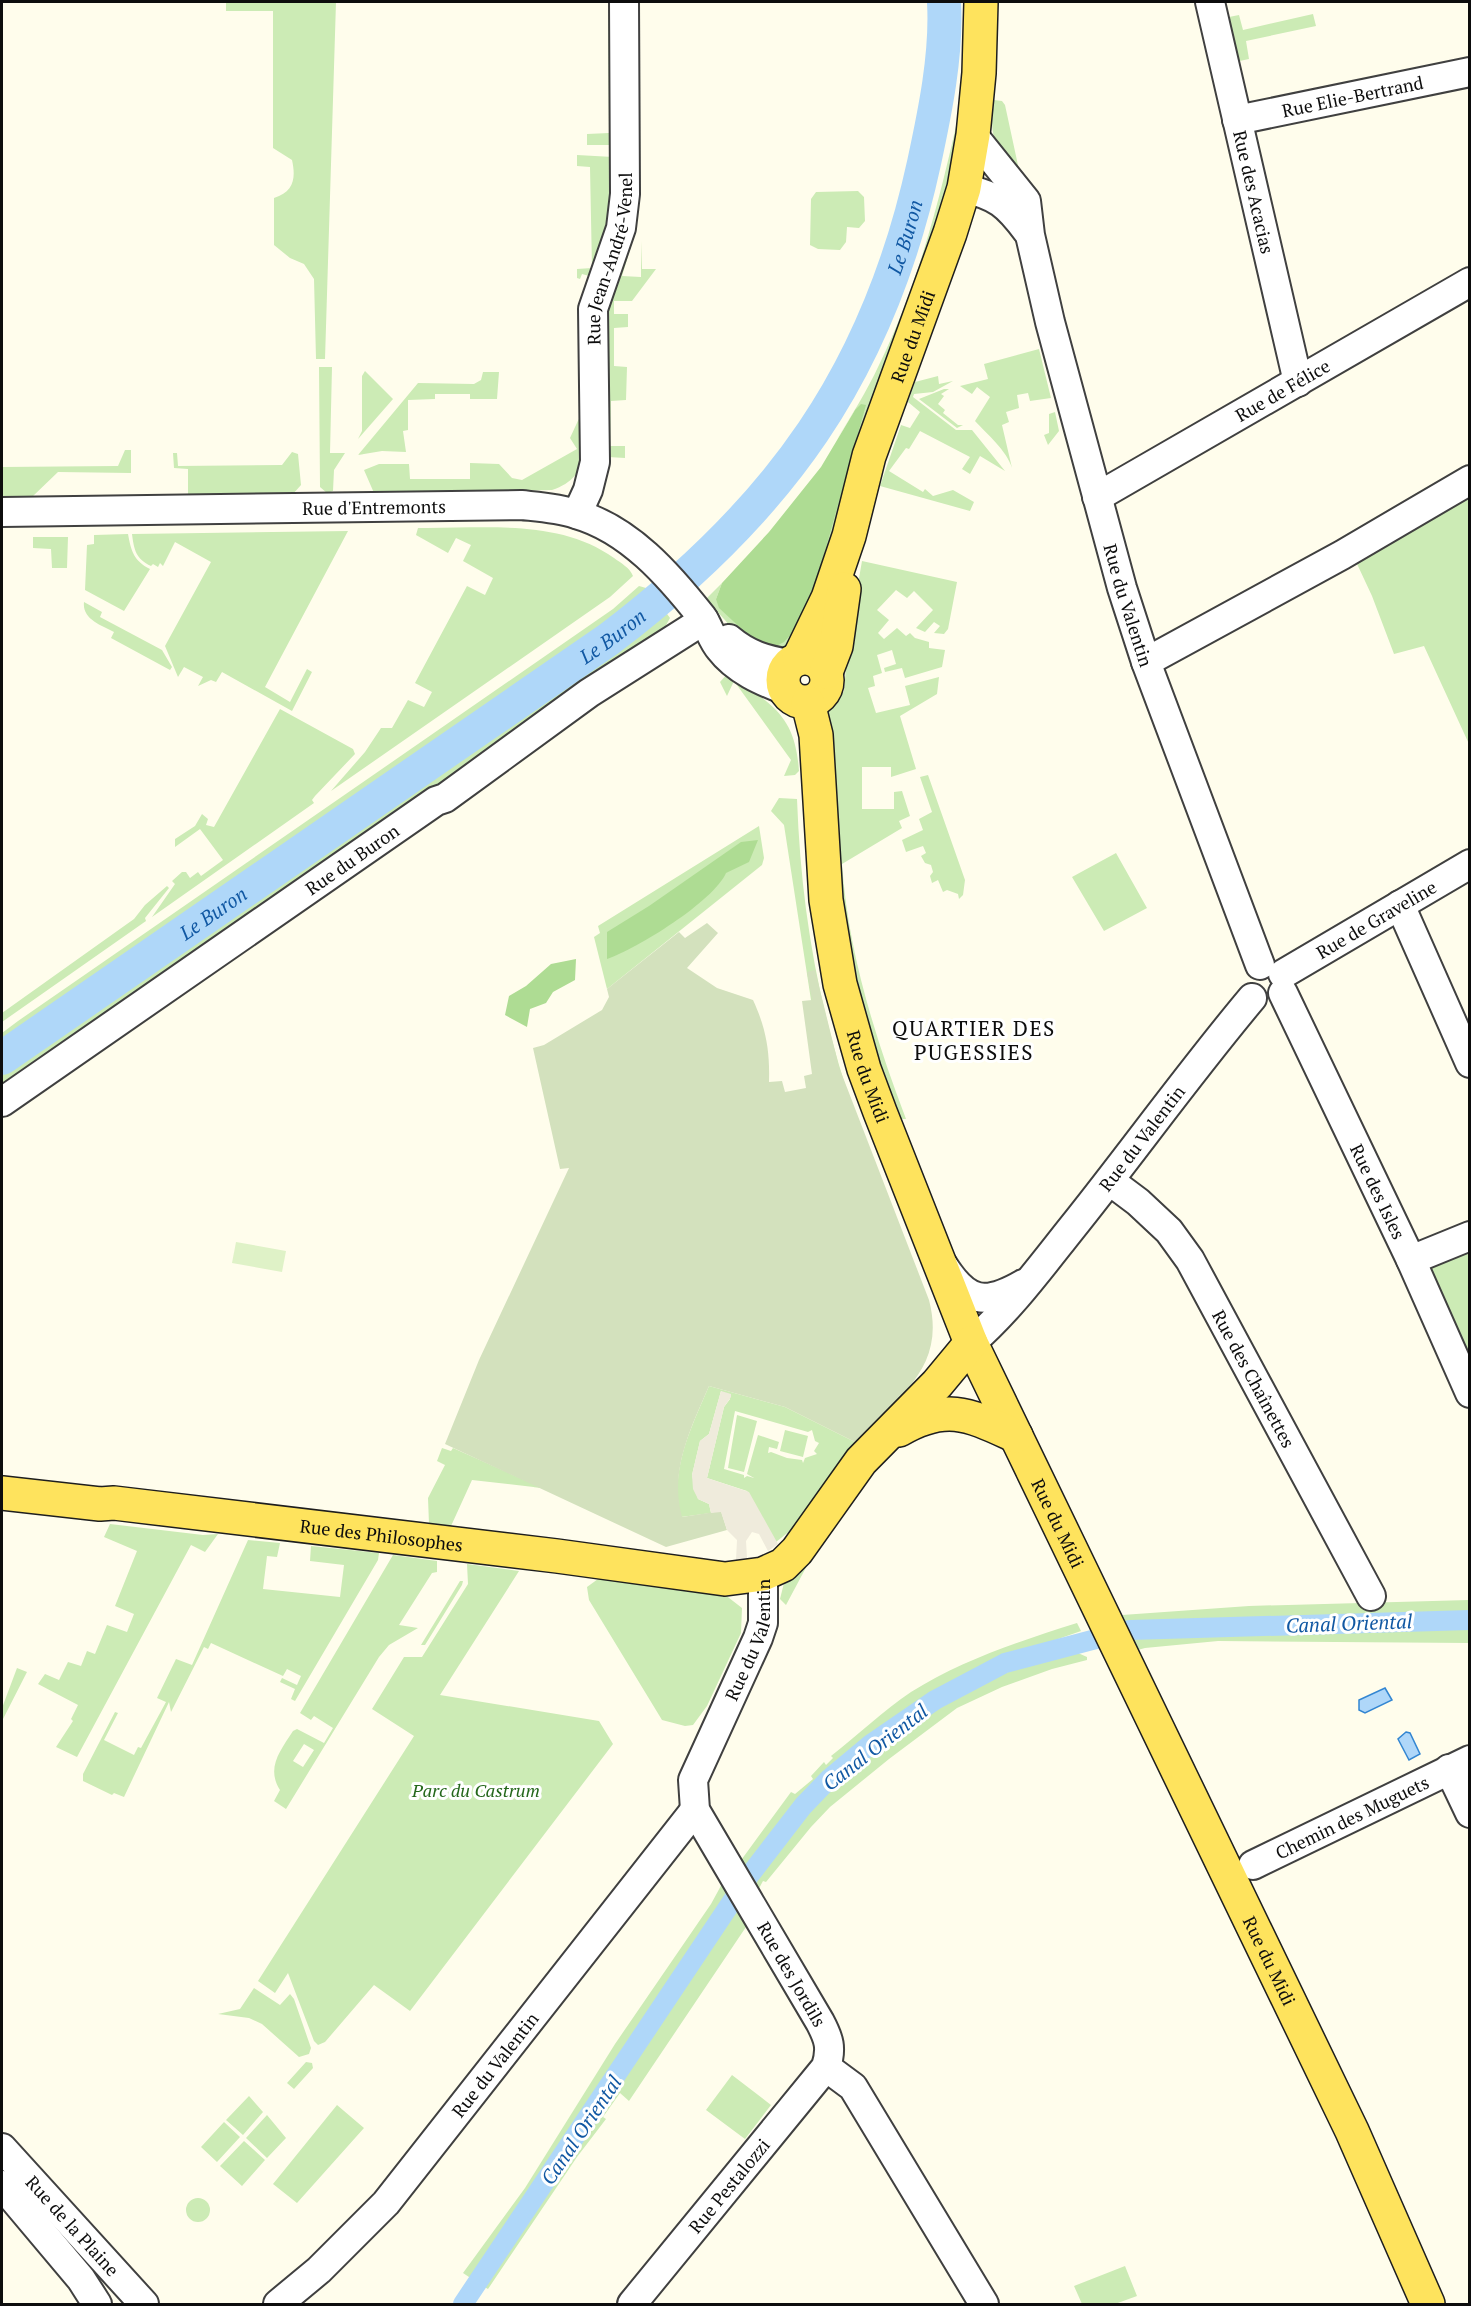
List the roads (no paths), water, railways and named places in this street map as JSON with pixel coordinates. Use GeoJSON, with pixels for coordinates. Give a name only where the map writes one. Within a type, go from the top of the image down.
{"type":"FeatureCollection","features":[{"type":"Feature","properties":{"kind":"main road"},"geometry":{"type":"LineString","coordinates":[[973,135],[979,73],[981,2]]}},
{"type":"Feature","properties":{"kind":"main road","name":"Rue du Midi"},"geometry":{"type":"LineString","coordinates":[[973,135],[964,188],[950,233],[869,456],[849,537],[836,646],[801,677],[816,735],[825,900],[840,984],[864,1069],[971,1343],[1352,2132],[1428,2304]]}},
{"type":"Feature","properties":{"kind":"main road","name":"Rue du Valentin"},"geometry":{"type":"LineString","coordinates":[[763,1574],[783,1565],[797,1551],[869,1453],[937,1384],[971,1343]]}},
{"type":"Feature","properties":{"kind":"main road","name":"Rue du Valentin"},"geometry":{"type":"LineString","coordinates":[[869,1453],[914,1421],[952,1413],[977,1418],[1016,1436]]}},
{"type":"Feature","properties":{"kind":"main road","name":"Rue des Philosophes"},"geometry":{"type":"LineString","coordinates":[[2,1493],[100,1504],[114,1503],[459,1544],[725,1579],[763,1574]]}},
{"type":"Feature","properties":{"kind":"street","name":"Rue Jean-André-Venel"},"geometry":{"type":"LineString","coordinates":[[577,514],[588,489],[595,462],[593,309],[621,228],[626,194],[624,2]]}},
{"type":"Feature","properties":{"kind":"street","name":"Rue des Acacias"},"geometry":{"type":"LineString","coordinates":[[1210,2],[1298,382]]}},
{"type":"Feature","properties":{"kind":"street","name":"Rue Elie-Bertrand"},"geometry":{"type":"LineString","coordinates":[[1237,120],[1470,72]]}},
{"type":"Feature","properties":{"kind":"street","name":"Rue du Valentin"},"geometry":{"type":"LineString","coordinates":[[973,135],[1026,201],[1030,235],[1050,322],[1122,588],[1146,662],[1275,977]]}},
{"type":"Feature","properties":{"kind":"street","name":"Rue du Valentin"},"geometry":{"type":"LineString","coordinates":[[964,188],[992,196],[1010,208],[1030,235]]}},
{"type":"Feature","properties":{"kind":"street","name":"Rue de Félice"},"geometry":{"type":"LineString","coordinates":[[1097,497],[1125,478],[1298,382],[1470,282]]}},
{"type":"Feature","properties":{"kind":"street"},"geometry":{"type":"LineString","coordinates":[[1146,662],[1351,550],[1470,480]]}},
{"type":"Feature","properties":{"kind":"street","name":"Rue d'Entremonts"},"geometry":{"type":"LineString","coordinates":[[2,512],[522,505],[577,514],[623,537],[660,569],[696,611],[720,649],[752,676],[801,677]]}},
{"type":"Feature","properties":{"kind":"street","name":"Rue du Buron"},"geometry":{"type":"LineString","coordinates":[[2,1102],[427,807],[445,798],[589,693],[696,611]]}},
{"type":"Feature","properties":{"kind":"street","name":"Rue de Graveline"},"geometry":{"type":"LineString","coordinates":[[1252,998],[1269,1003],[1275,977],[1470,864]]}},
{"type":"Feature","properties":{"kind":"street"},"geometry":{"type":"LineString","coordinates":[[1400,905],[1470,1063]]}},
{"type":"Feature","properties":{"kind":"street","name":"Rue des Isles"},"geometry":{"type":"LineString","coordinates":[[1275,977],[1411,1260],[1470,1393]]}},
{"type":"Feature","properties":{"kind":"street","name":"Rue du Valentin"},"geometry":{"type":"LineString","coordinates":[[971,1343],[1033,1278],[1110,1181],[1205,1052],[1252,998]]}},
{"type":"Feature","properties":{"kind":"street","name":"Rue des Chaînettes"},"geometry":{"type":"LineString","coordinates":[[1110,1181],[1138,1202],[1169,1232],[1191,1260],[1371,1596]]}},
{"type":"Feature","properties":{"kind":"street"},"geometry":{"type":"LineString","coordinates":[[1411,1260],[1470,1236]]}},
{"type":"Feature","properties":{"kind":"street","name":"Rue du Valentin"},"geometry":{"type":"LineString","coordinates":[[940,1261],[959,1286],[984,1298],[996,1298],[1033,1278]]}},
{"type":"Feature","properties":{"kind":"street","name":"Rue du Valentin"},"geometry":{"type":"LineString","coordinates":[[702,1755],[758,1638],[763,1623],[763,1574]]}},
{"type":"Feature","properties":{"kind":"street","name":"Rue des Jordils"},"geometry":{"type":"LineString","coordinates":[[702,1755],[693,1780],[695,1810],[828,2036],[831,2052],[826,2067]]}},
{"type":"Feature","properties":{"kind":"street"},"geometry":{"type":"LineString","coordinates":[[1459,1765],[1470,1813]]}},
{"type":"Feature","properties":{"kind":"street","name":"Chemin des Muguets"},"geometry":{"type":"LineString","coordinates":[[1253,1865],[1459,1765]]}},
{"type":"Feature","properties":{"kind":"street","name":"Rue du Valentin"},"geometry":{"type":"LineString","coordinates":[[278,2304],[320,2270],[386,2204],[695,1810]]}},
{"type":"Feature","properties":{"kind":"street"},"geometry":{"type":"LineString","coordinates":[[826,2067],[853,2087],[984,2304]]}},
{"type":"Feature","properties":{"kind":"street","name":"Rue Pestalozzi"},"geometry":{"type":"LineString","coordinates":[[632,2304],[826,2067]]}},
{"type":"Feature","properties":{"kind":"street","name":"Rue de la Plaine"},"geometry":{"type":"LineString","coordinates":[[2,2148],[144,2304]]}},
{"type":"Feature","properties":{"kind":"street","name":"Rue de la Plaine"},"geometry":{"type":"LineString","coordinates":[[2,2185],[81,2278],[97,2304]]}},
{"type":"Feature","properties":{"kind":"water"},"geometry":{"type":"Polygon","coordinates":[[[1385,1688],[1392,1700],[1365,1713],[1359,1710],[1359,1700],[1385,1688]]]}},
{"type":"Feature","properties":{"kind":"water"},"geometry":{"type":"Polygon","coordinates":[[[1406,1732],[1410,1733],[1420,1754],[1409,1760],[1398,1739],[1406,1732]]]}},
{"type":"Feature","properties":{"kind":"waterway","name":"Le Buron"},"geometry":{"type":"LineString","coordinates":[[2,1058],[609,639],[669,590],[723,540],[771,487],[813,432],[849,372],[879,308],[904,239],[924,163],[936,103],[944,42],[944,2]]}},
{"type":"Feature","properties":{"kind":"waterway","name":"Canal Oriental"},"geometry":{"type":"LineString","coordinates":[[463,2304],[749,1876],[803,1806],[829,1779],[871,1744],[935,1700],[1005,1663],[1130,1630],[1470,1620]]}},
{"type":"Feature","properties":{"kind":"district","name":"QUARTIER DES PUGESSIES"},"geometry":{"type":"Point","coordinates":[974,1040]}},
{"type":"Feature","properties":{"kind":"park label","name":"Parc du Castrum"},"geometry":{"type":"Point","coordinates":[476,1790]}}]}
